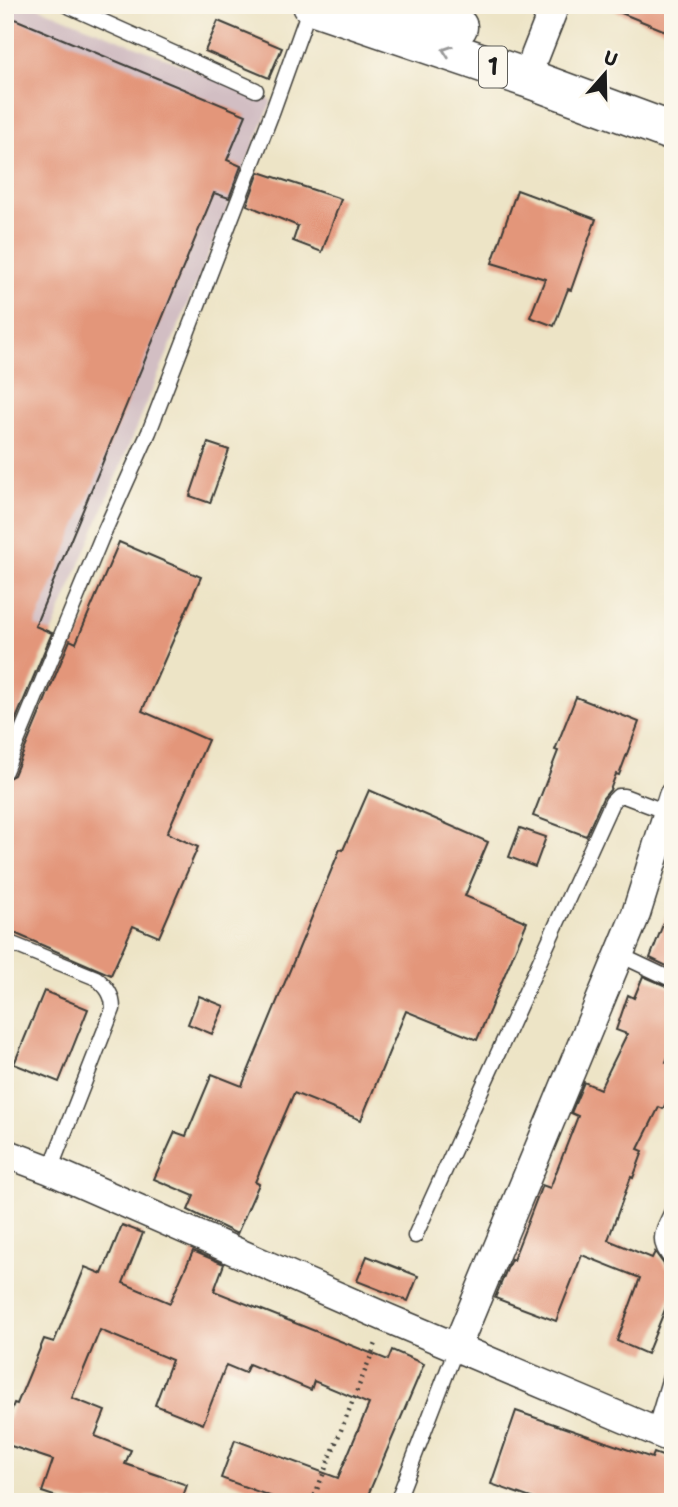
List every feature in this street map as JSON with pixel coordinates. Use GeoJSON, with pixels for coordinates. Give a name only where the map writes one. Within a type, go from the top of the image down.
{"type":"FeatureCollection","features":[{"type":"Feature","properties":{"kind":"highway","name":"1"},"geometry":{"type":"LineString","coordinates":[[311,5],[527,78],[673,132]]}},
{"type":"Feature","properties":{"kind":"highway","name":"1"},"geometry":{"type":"LineString","coordinates":[[397,5],[673,107]]}},
{"type":"Feature","properties":{"kind":"street"},"geometry":{"type":"LineString","coordinates":[[535,56],[555,5]]}},
{"type":"Feature","properties":{"kind":"street"},"geometry":{"type":"LineString","coordinates":[[457,1346],[620,955],[671,805]]}},
{"type":"Feature","properties":{"kind":"street"},"geometry":{"type":"LineString","coordinates":[[5,1153],[50,1170],[387,1318],[663,1435]]}},
{"type":"Feature","properties":{"kind":"lane"},"geometry":{"type":"LineString","coordinates":[[66,5],[256,90]]}},
{"type":"Feature","properties":{"kind":"lane"},"geometry":{"type":"LineString","coordinates":[[5,771],[101,539],[149,432],[311,5]]}},
{"type":"Feature","properties":{"kind":"lane"},"geometry":{"type":"LineString","coordinates":[[415,1236],[612,802],[618,796],[671,805]]}},
{"type":"Feature","properties":{"kind":"lane"},"geometry":{"type":"LineString","coordinates":[[5,941],[96,978],[104,985],[113,1001],[113,1009],[50,1170]]}},
{"type":"Feature","properties":{"kind":"lane"},"geometry":{"type":"LineString","coordinates":[[620,955],[673,980]]}},
{"type":"Feature","properties":{"kind":"lane"},"geometry":{"type":"LineString","coordinates":[[673,1209],[661,1243],[673,1261]]}},
{"type":"Feature","properties":{"kind":"lane"},"geometry":{"type":"LineString","coordinates":[[400,1494],[457,1346]]}},
{"type":"Feature","properties":{"kind":"lane"},"geometry":{"type":"LineString","coordinates":[[663,1435],[673,1367]]}},
{"type":"Feature","properties":{"kind":"path"},"geometry":{"type":"LineString","coordinates":[[312,1502],[387,1318]]}},
{"type":"Feature","properties":{"kind":"shaded area"},"geometry":{"type":"Polygon","coordinates":[[[5,5],[33,5],[272,101],[5,745],[5,5]]]}},
{"type":"Feature","properties":{"kind":"building"},"geometry":{"type":"Polygon","coordinates":[[[673,5],[673,34],[604,6],[673,5]]]}},
{"type":"Feature","properties":{"kind":"building"},"geometry":{"type":"Polygon","coordinates":[[[5,15],[246,115],[227,160],[241,166],[229,198],[214,193],[35,626],[52,633],[5,745],[5,15]]]}},
{"type":"Feature","properties":{"kind":"building"},"geometry":{"type":"Polygon","coordinates":[[[218,21],[282,48],[269,78],[205,51],[218,21]]]}},
{"type":"Feature","properties":{"kind":"building"},"geometry":{"type":"Polygon","coordinates":[[[259,172],[341,199],[322,252],[293,241],[298,226],[247,205],[259,172]]]}},
{"type":"Feature","properties":{"kind":"building"},"geometry":{"type":"Polygon","coordinates":[[[517,190],[596,219],[571,290],[568,289],[554,326],[530,317],[545,279],[492,263],[517,190]]]}},
{"type":"Feature","properties":{"kind":"building"},"geometry":{"type":"Polygon","coordinates":[[[208,443],[229,450],[210,503],[190,496],[208,443]]]}},
{"type":"Feature","properties":{"kind":"building"},"geometry":{"type":"Polygon","coordinates":[[[119,542],[201,577],[142,711],[208,740],[167,833],[198,847],[159,937],[133,926],[111,975],[5,929],[5,780],[14,775],[70,640],[76,643],[119,542]]]}},
{"type":"Feature","properties":{"kind":"building"},"geometry":{"type":"Polygon","coordinates":[[[576,697],[639,722],[619,775],[616,774],[610,790],[603,798],[586,836],[533,816],[576,697]]]}},
{"type":"Feature","properties":{"kind":"building"},"geometry":{"type":"Polygon","coordinates":[[[369,790],[488,842],[465,896],[527,922],[477,1040],[406,1011],[361,1120],[294,1093],[255,1182],[259,1184],[237,1234],[188,1210],[194,1196],[154,1179],[175,1132],[186,1136],[212,1074],[242,1086],[340,849],[343,850],[369,790]]]}},
{"type":"Feature","properties":{"kind":"building"},"geometry":{"type":"Polygon","coordinates":[[[520,828],[546,837],[535,867],[509,857],[520,828]]]}},
{"type":"Feature","properties":{"kind":"building"},"geometry":{"type":"Polygon","coordinates":[[[673,904],[673,969],[650,958],[673,904]]]}},
{"type":"Feature","properties":{"kind":"building"},"geometry":{"type":"Polygon","coordinates":[[[643,976],[673,989],[673,1044],[666,1062],[673,1065],[673,1089],[663,1109],[659,1107],[638,1149],[643,1151],[608,1240],[652,1258],[655,1252],[666,1267],[673,1270],[673,1290],[647,1354],[617,1341],[640,1278],[582,1255],[556,1321],[495,1298],[542,1185],[550,1188],[578,1116],[571,1113],[584,1082],[600,1089],[627,1034],[616,1030],[628,995],[634,998],[643,976]]]}},
{"type":"Feature","properties":{"kind":"building"},"geometry":{"type":"Polygon","coordinates":[[[44,991],[88,1009],[59,1082],[14,1064],[44,991]]]}},
{"type":"Feature","properties":{"kind":"building"},"geometry":{"type":"Polygon","coordinates":[[[199,996],[224,1006],[212,1034],[188,1024],[199,996]]]}},
{"type":"Feature","properties":{"kind":"building"},"geometry":{"type":"Polygon","coordinates":[[[122,1225],[143,1233],[123,1283],[170,1303],[193,1251],[224,1264],[214,1291],[388,1360],[392,1350],[424,1364],[365,1502],[286,1502],[221,1478],[235,1440],[338,1478],[369,1404],[314,1381],[311,1390],[249,1364],[245,1373],[226,1365],[203,1424],[155,1405],[172,1360],[100,1330],[72,1398],[105,1411],[95,1436],[131,1450],[125,1464],[187,1485],[181,1502],[72,1502],[42,1492],[53,1460],[5,1444],[5,1428],[44,1339],[54,1342],[85,1267],[102,1274],[122,1225]]]}},
{"type":"Feature","properties":{"kind":"building"},"geometry":{"type":"Polygon","coordinates":[[[367,1256],[418,1276],[408,1301],[357,1281],[367,1256]]]}},
{"type":"Feature","properties":{"kind":"building"},"geometry":{"type":"Polygon","coordinates":[[[516,1411],[652,1458],[654,1453],[673,1460],[673,1502],[542,1502],[491,1484],[516,1411]]]}}]}
